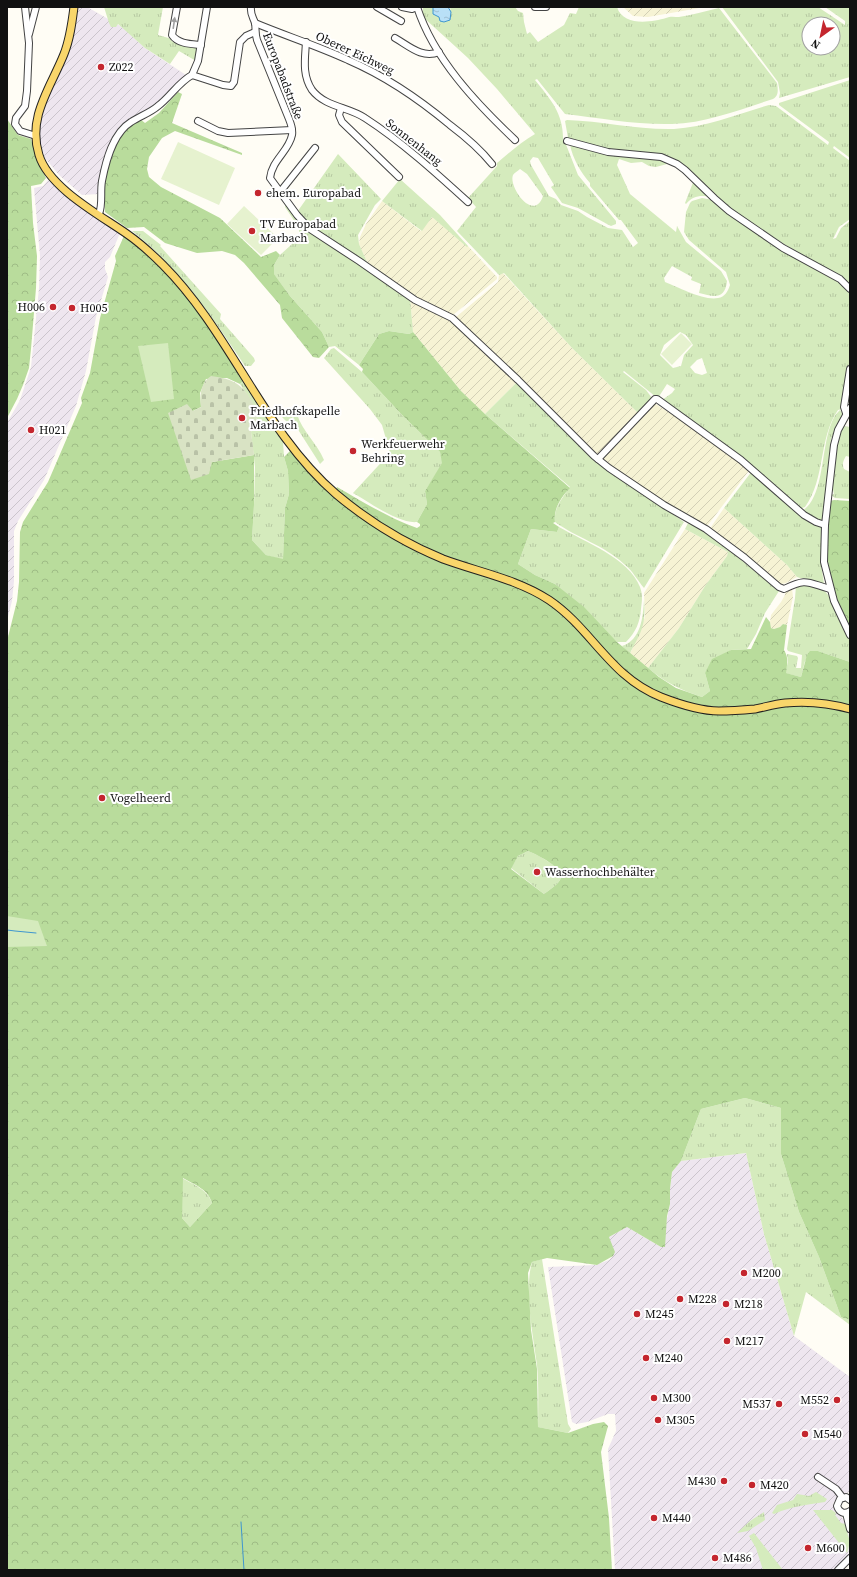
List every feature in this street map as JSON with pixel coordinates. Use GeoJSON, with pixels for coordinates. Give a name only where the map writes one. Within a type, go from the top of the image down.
{"type":"FeatureCollection","features":[{"type":"Feature","properties":{"kind":"main road"},"geometry":{"type":"LineString","coordinates":[[74,7],[68,44],[38,111],[36,136],[40,158],[48,173],[63,189],[136,240],[179,281],[214,329],[267,411],[304,461],[333,491],[383,529],[408,542],[442,558],[519,585],[543,597],[557,606],[578,625],[620,672],[657,695],[681,704],[716,711],[754,709],[799,702],[830,704],[850,709]]}},
{"type":"Feature","properties":{"kind":"street"},"geometry":{"type":"LineString","coordinates":[[25,7],[29,34],[30,63],[26,102],[16,118],[15,124],[20,131],[36,136]]}},
{"type":"Feature","properties":{"kind":"street"},"geometry":{"type":"LineString","coordinates":[[29,34],[36,7]]}},
{"type":"Feature","properties":{"kind":"street"},"geometry":{"type":"LineString","coordinates":[[177,7],[172,35],[175,39],[182,42],[201,45]]}},
{"type":"Feature","properties":{"kind":"street"},"geometry":{"type":"LineString","coordinates":[[99,214],[101,207],[102,181],[113,142],[130,122],[156,108],[186,79],[192,76],[198,61],[207,7]]}},
{"type":"Feature","properties":{"kind":"street","name":"Europabadstraße"},"geometry":{"type":"LineString","coordinates":[[251,7],[250,12],[255,23],[255,32],[290,119],[292,130],[292,135],[286,148],[271,170],[270,178],[310,229],[415,300],[452,318],[518,380],[598,460],[642,491],[713,534],[781,588],[784,589],[793,584],[805,581],[830,589]]}},
{"type":"Feature","properties":{"kind":"street"},"geometry":{"type":"LineString","coordinates":[[376,7],[401,21]]}},
{"type":"Feature","properties":{"kind":"street"},"geometry":{"type":"LineString","coordinates":[[402,7],[412,9],[417,7],[422,23],[439,52],[459,80],[472,96],[515,140]]}},
{"type":"Feature","properties":{"kind":"street"},"geometry":{"type":"LineString","coordinates":[[535,7],[546,7]]}},
{"type":"Feature","properties":{"kind":"street","name":"Oberer Eichweg"},"geometry":{"type":"LineString","coordinates":[[255,23],[306,42],[362,66],[410,94],[477,147],[492,164]]}},
{"type":"Feature","properties":{"kind":"street"},"geometry":{"type":"LineString","coordinates":[[192,76],[226,86],[231,86],[234,82],[240,42],[246,36],[255,32]]}},
{"type":"Feature","properties":{"kind":"street"},"geometry":{"type":"LineString","coordinates":[[395,38],[424,54],[430,55],[439,52]]}},
{"type":"Feature","properties":{"kind":"street","name":"Sonnenhang"},"geometry":{"type":"LineString","coordinates":[[306,42],[304,70],[308,83],[319,97],[366,118],[409,150],[468,202]]}},
{"type":"Feature","properties":{"kind":"street"},"geometry":{"type":"LineString","coordinates":[[341,108],[339,117],[342,122],[399,177]]}},
{"type":"Feature","properties":{"kind":"street"},"geometry":{"type":"LineString","coordinates":[[198,121],[218,131],[228,133],[292,130]]}},
{"type":"Feature","properties":{"kind":"street"},"geometry":{"type":"LineString","coordinates":[[567,141],[608,152],[661,157],[677,164],[729,211],[783,248],[840,279],[850,289]]}},
{"type":"Feature","properties":{"kind":"street"},"geometry":{"type":"LineString","coordinates":[[282,195],[316,148]]}},
{"type":"Feature","properties":{"kind":"street"},"geometry":{"type":"LineString","coordinates":[[850,368],[844,407],[848,410],[838,430],[834,445],[825,525],[824,562],[834,601],[850,635]]}},
{"type":"Feature","properties":{"kind":"street"},"geometry":{"type":"LineString","coordinates":[[598,460],[655,399],[657,399],[741,460],[804,515],[825,525]]}},
{"type":"Feature","properties":{"kind":"street"},"geometry":{"type":"LineString","coordinates":[[818,1477],[836,1489],[842,1498]]}},
{"type":"Feature","properties":{"kind":"street"},"geometry":{"type":"LineString","coordinates":[[850,1500],[846,1497],[842,1498],[838,1501],[837,1506],[840,1512],[848,1512],[850,1530]]}},
{"type":"Feature","properties":{"kind":"street"},"geometry":{"type":"LineString","coordinates":[[838,1570],[850,1558]]}},
{"type":"Feature","properties":{"kind":"shaded area"},"geometry":{"type":"Polygon","coordinates":[[[78,7],[89,8],[122,27],[145,48],[186,75],[153,106],[120,126],[111,139],[99,180],[99,194],[82,195],[59,175],[45,158],[40,141],[39,132],[41,112],[70,46],[78,7]]]}},
{"type":"Feature","properties":{"kind":"shaded area"},"geometry":{"type":"Polygon","coordinates":[[[623,7],[705,7],[648,17],[633,16],[623,7]]]}},
{"type":"Feature","properties":{"kind":"shaded area"},"geometry":{"type":"Polygon","coordinates":[[[48,180],[63,194],[120,233],[110,257],[105,262],[105,269],[108,277],[96,317],[86,371],[76,406],[44,480],[18,521],[14,531],[14,581],[12,601],[7,621],[7,423],[20,400],[31,367],[39,288],[40,256],[34,188],[43,186],[48,180]]]}},
{"type":"Feature","properties":{"kind":"shaded area"},"geometry":{"type":"Polygon","coordinates":[[[382,201],[421,231],[432,217],[468,246],[497,277],[497,279],[453,315],[416,297],[367,262],[359,244],[360,237],[366,224],[382,201]]]}},
{"type":"Feature","properties":{"kind":"shaded area"},"geometry":{"type":"Polygon","coordinates":[[[503,273],[572,348],[638,413],[600,455],[594,452],[456,317],[498,282],[499,275],[503,273]]]}},
{"type":"Feature","properties":{"kind":"shaded area"},"geometry":{"type":"Polygon","coordinates":[[[410,298],[453,320],[518,381],[485,414],[461,391],[413,332],[410,298]]]}},
{"type":"Feature","properties":{"kind":"shaded area"},"geometry":{"type":"Polygon","coordinates":[[[654,403],[695,429],[747,467],[748,472],[708,525],[704,525],[666,503],[602,458],[654,403]]]}},
{"type":"Feature","properties":{"kind":"shaded area"},"geometry":{"type":"Polygon","coordinates":[[[724,508],[787,565],[797,577],[781,584],[712,529],[711,527],[724,508]]]}},
{"type":"Feature","properties":{"kind":"shaded area"},"geometry":{"type":"Polygon","coordinates":[[[685,529],[728,552],[727,556],[705,586],[679,628],[648,668],[630,654],[645,617],[644,593],[685,529]]]}},
{"type":"Feature","properties":{"kind":"shaded area"},"geometry":{"type":"Polygon","coordinates":[[[792,588],[793,597],[787,625],[783,624],[774,629],[771,628],[771,615],[781,602],[785,592],[792,588]]]}},
{"type":"Feature","properties":{"kind":"shaded area"},"geometry":{"type":"Polygon","coordinates":[[[746,1153],[764,1234],[794,1336],[850,1377],[850,1492],[838,1495],[833,1504],[845,1522],[848,1531],[850,1541],[848,1555],[835,1570],[615,1570],[608,1449],[616,1431],[615,1414],[608,1414],[587,1422],[576,1424],[572,1422],[548,1267],[596,1265],[609,1260],[613,1256],[609,1237],[627,1227],[661,1247],[670,1204],[672,1172],[681,1161],[746,1153]]]}},
{"type":"Feature","properties":{"kind":"green space"},"geometry":{"type":"Polygon","coordinates":[[[104,7],[163,7],[158,35],[172,39],[171,41],[197,47],[196,61],[179,51],[170,64],[145,48],[118,24],[116,27],[111,27],[104,7]]]}},
{"type":"Feature","properties":{"kind":"green space"},"geometry":{"type":"Polygon","coordinates":[[[433,7],[433,12],[439,17],[451,9],[448,7],[515,7],[518,11],[523,13],[527,34],[530,32],[538,42],[564,25],[570,13],[576,14],[579,7],[617,7],[625,18],[638,22],[679,17],[719,8],[777,83],[778,90],[775,98],[723,115],[685,123],[659,124],[618,121],[565,114],[537,79],[535,80],[551,101],[559,115],[563,131],[563,141],[565,142],[578,175],[616,221],[616,224],[611,226],[578,208],[562,203],[551,187],[554,185],[538,158],[533,157],[530,161],[531,165],[549,196],[556,199],[561,205],[578,211],[608,228],[622,230],[633,247],[638,243],[621,220],[619,220],[590,186],[590,183],[578,166],[571,150],[570,145],[573,145],[568,138],[565,121],[674,129],[698,126],[722,120],[769,105],[776,106],[828,145],[829,142],[779,105],[779,103],[850,80],[850,158],[834,146],[833,148],[850,161],[850,219],[839,227],[833,239],[836,238],[841,228],[850,221],[850,362],[848,372],[850,373],[850,401],[842,409],[838,410],[832,421],[827,433],[816,484],[812,496],[805,507],[799,509],[662,400],[675,389],[667,384],[658,398],[624,371],[623,372],[646,390],[652,398],[638,413],[572,348],[504,273],[499,275],[457,231],[476,207],[468,198],[497,166],[497,163],[535,134],[497,89],[468,58],[423,17],[423,8],[433,7]],[[668,158],[667,164],[656,167],[649,166],[642,162],[631,163],[619,159],[617,165],[630,194],[676,232],[677,226],[686,242],[721,271],[727,281],[724,291],[718,296],[699,293],[701,284],[691,280],[692,277],[672,266],[664,278],[665,282],[699,296],[712,298],[723,296],[730,285],[726,272],[689,240],[684,232],[686,212],[690,203],[702,198],[713,200],[773,244],[793,250],[721,202],[668,158]],[[520,169],[514,174],[512,180],[514,187],[523,200],[534,206],[539,203],[543,196],[527,174],[520,169]],[[680,332],[664,345],[660,355],[673,368],[681,366],[684,355],[693,345],[686,335],[680,332]],[[702,358],[697,360],[690,367],[695,373],[702,375],[707,373],[702,358]]]}},
{"type":"Feature","properties":{"kind":"green space"},"geometry":{"type":"Polygon","coordinates":[[[722,7],[818,7],[832,16],[801,16],[801,56],[841,56],[841,22],[845,25],[845,21],[841,18],[841,16],[838,16],[825,7],[850,7],[850,77],[779,98],[780,93],[778,82],[722,7]]]}},
{"type":"Feature","properties":{"kind":"green space"},"geometry":{"type":"Polygon","coordinates":[[[178,92],[182,94],[172,123],[242,153],[242,155],[175,131],[162,138],[149,157],[147,169],[149,177],[161,187],[220,218],[261,257],[276,251],[280,255],[274,265],[274,274],[290,296],[322,332],[329,347],[319,358],[313,357],[282,318],[280,305],[244,263],[235,255],[222,251],[197,253],[165,243],[144,227],[127,228],[105,212],[103,182],[115,143],[122,133],[140,119],[145,123],[159,113],[178,92]]]}},
{"type":"Feature","properties":{"kind":"green space"},"geometry":{"type":"Polygon","coordinates":[[[7,119],[18,135],[31,139],[36,158],[46,178],[41,184],[31,186],[37,256],[36,288],[29,368],[17,399],[7,418],[7,119]]]}},
{"type":"Feature","properties":{"kind":"green space"},"geometry":{"type":"Polygon","coordinates":[[[178,142],[235,168],[219,205],[161,179],[178,142]]]}},
{"type":"Feature","properties":{"kind":"green space"},"geometry":{"type":"Polygon","coordinates":[[[338,154],[381,199],[375,205],[358,235],[359,244],[367,262],[391,279],[390,282],[410,298],[413,332],[409,334],[389,331],[379,334],[359,365],[335,346],[329,347],[322,332],[290,296],[273,273],[274,265],[280,255],[291,245],[299,234],[299,228],[285,207],[286,204],[295,215],[338,154]]]}},
{"type":"Feature","properties":{"kind":"green space"},"geometry":{"type":"Polygon","coordinates":[[[400,179],[440,215],[468,246],[467,247],[432,217],[422,231],[382,201],[400,179]]]}},
{"type":"Feature","properties":{"kind":"green space"},"geometry":{"type":"Polygon","coordinates":[[[694,180],[711,197],[697,197],[691,199],[686,204],[685,203],[694,180]]]}},
{"type":"Feature","properties":{"kind":"green space","name":"TV Europabad Marbach"},"geometry":{"type":"Polygon","coordinates":[[[244,206],[278,238],[261,255],[227,224],[244,206]]]}},
{"type":"Feature","properties":{"kind":"green space"},"geometry":{"type":"Polygon","coordinates":[[[132,231],[143,231],[161,245],[160,246],[221,314],[220,319],[254,358],[255,361],[251,366],[245,366],[220,329],[180,277],[149,245],[132,231]]]}},
{"type":"Feature","properties":{"kind":"green space"},"geometry":{"type":"Polygon","coordinates":[[[124,236],[133,241],[152,257],[203,316],[244,380],[240,384],[227,378],[206,379],[200,393],[201,407],[193,411],[212,462],[254,455],[252,540],[266,555],[283,559],[285,508],[289,494],[288,471],[284,457],[292,449],[334,493],[337,487],[396,519],[417,528],[420,526],[417,522],[427,504],[425,491],[442,463],[440,452],[403,416],[362,372],[363,369],[359,365],[379,334],[389,331],[409,334],[413,332],[461,391],[485,414],[570,488],[561,499],[555,512],[555,522],[553,523],[559,527],[557,532],[531,529],[518,564],[535,575],[555,584],[584,607],[617,642],[659,677],[676,688],[702,697],[710,691],[705,673],[712,659],[731,650],[751,649],[766,617],[770,622],[771,628],[774,629],[780,627],[783,624],[787,625],[784,650],[787,658],[786,673],[801,677],[807,655],[810,651],[818,651],[850,662],[850,1320],[841,1317],[819,1257],[799,1212],[781,1154],[781,1108],[745,1098],[701,1109],[681,1161],[672,1172],[665,1247],[661,1247],[627,1227],[609,1237],[615,1252],[613,1256],[597,1265],[547,1258],[532,1262],[528,1273],[531,1330],[537,1369],[538,1427],[568,1433],[593,1424],[604,1422],[608,1426],[601,1452],[609,1518],[612,1570],[7,1570],[7,641],[17,601],[20,532],[23,522],[48,482],[82,403],[81,398],[90,373],[100,318],[116,261],[115,256],[124,236]],[[528,851],[518,856],[511,869],[544,894],[554,887],[561,878],[561,874],[549,862],[528,851]],[[183,1178],[182,1218],[190,1227],[212,1203],[204,1191],[183,1178]]]}},
{"type":"Feature","properties":{"kind":"green space"},"geometry":{"type":"Polygon","coordinates":[[[681,333],[692,344],[672,365],[661,354],[681,333]]]}},
{"type":"Feature","properties":{"kind":"green space"},"geometry":{"type":"Polygon","coordinates":[[[168,343],[174,399],[151,402],[138,346],[168,343]]]}},
{"type":"Feature","properties":{"kind":"green space"},"geometry":{"type":"Polygon","coordinates":[[[334,348],[362,372],[403,416],[440,452],[443,463],[425,491],[427,504],[417,522],[402,520],[393,516],[353,493],[390,453],[382,425],[370,409],[324,358],[331,349],[334,348]]]}},
{"type":"Feature","properties":{"kind":"green space"},"geometry":{"type":"Polygon","coordinates":[[[211,376],[229,380],[241,387],[259,413],[251,432],[254,455],[212,462],[209,474],[191,480],[168,413],[187,404],[193,411],[201,407],[203,386],[207,379],[211,376]]]}},
{"type":"Feature","properties":{"kind":"green space"},"geometry":{"type":"Polygon","coordinates":[[[244,380],[283,441],[284,457],[288,471],[289,494],[285,508],[283,560],[266,555],[252,540],[255,467],[251,432],[259,413],[240,384],[244,380]]]}},
{"type":"Feature","properties":{"kind":"green space"},"geometry":{"type":"Polygon","coordinates":[[[518,381],[597,461],[684,522],[644,588],[630,570],[616,557],[563,528],[555,522],[557,508],[570,487],[485,414],[518,381]]]}},
{"type":"Feature","properties":{"kind":"green space"},"geometry":{"type":"Polygon","coordinates":[[[280,406],[293,418],[297,414],[302,426],[318,448],[324,460],[320,464],[297,428],[292,427],[281,416],[280,406]]]}},
{"type":"Feature","properties":{"kind":"green space"},"geometry":{"type":"Polygon","coordinates":[[[840,410],[843,414],[831,439],[822,523],[802,511],[810,503],[816,491],[829,432],[833,419],[840,410]]]}},
{"type":"Feature","properties":{"kind":"green space"},"geometry":{"type":"Polygon","coordinates":[[[843,426],[850,427],[850,457],[846,456],[843,464],[844,469],[850,472],[850,499],[835,498],[831,495],[834,494],[832,477],[834,460],[843,426]]]}},
{"type":"Feature","properties":{"kind":"green space"},"geometry":{"type":"Polygon","coordinates":[[[752,471],[823,526],[821,564],[824,584],[797,577],[787,565],[724,508],[752,471]]]}},
{"type":"Feature","properties":{"kind":"green space"},"geometry":{"type":"Polygon","coordinates":[[[831,501],[850,501],[850,630],[835,598],[828,566],[828,523],[831,501]]]}},
{"type":"Feature","properties":{"kind":"green space"},"geometry":{"type":"Polygon","coordinates":[[[688,523],[706,531],[779,591],[765,613],[756,634],[747,649],[731,650],[705,673],[710,691],[702,697],[674,686],[648,668],[679,628],[705,586],[727,556],[728,552],[685,529],[688,523]]]}},
{"type":"Feature","properties":{"kind":"green space"},"geometry":{"type":"Polygon","coordinates":[[[559,527],[616,559],[634,577],[640,587],[642,601],[638,623],[635,631],[626,642],[617,642],[555,584],[535,575],[518,564],[531,529],[557,532],[559,527]]]}},
{"type":"Feature","properties":{"kind":"green space"},"geometry":{"type":"Polygon","coordinates":[[[804,583],[823,589],[829,596],[837,616],[850,640],[850,662],[818,651],[805,661],[801,677],[785,673],[788,662],[787,654],[797,656],[796,668],[801,668],[802,655],[788,651],[787,649],[796,586],[804,583]]]}},
{"type":"Feature","properties":{"kind":"green space"},"geometry":{"type":"Polygon","coordinates":[[[644,600],[644,621],[630,654],[622,646],[633,639],[640,627],[644,600]]]}},
{"type":"Feature","properties":{"kind":"green space"},"geometry":{"type":"Polygon","coordinates":[[[528,851],[549,862],[561,874],[561,878],[554,887],[544,894],[511,868],[518,856],[528,851]]]}},
{"type":"Feature","properties":{"kind":"green space"},"geometry":{"type":"Polygon","coordinates":[[[7,916],[38,921],[47,946],[7,947],[7,916]]]}},
{"type":"Feature","properties":{"kind":"green space"},"geometry":{"type":"Polygon","coordinates":[[[745,1098],[781,1108],[781,1154],[799,1212],[819,1257],[841,1317],[850,1320],[850,1325],[806,1292],[794,1336],[764,1234],[746,1153],[681,1161],[701,1109],[745,1098]]]}},
{"type":"Feature","properties":{"kind":"green space"},"geometry":{"type":"Polygon","coordinates":[[[182,1178],[207,1194],[212,1203],[190,1227],[182,1218],[182,1178]]]}},
{"type":"Feature","properties":{"kind":"green space"},"geometry":{"type":"Polygon","coordinates":[[[542,1259],[568,1424],[571,1429],[568,1433],[538,1427],[538,1373],[530,1313],[529,1286],[532,1262],[542,1259]]]}},
{"type":"Feature","properties":{"kind":"green space"},"geometry":{"type":"Polygon","coordinates":[[[816,1492],[827,1499],[825,1502],[793,1507],[774,1514],[772,1513],[777,1505],[793,1500],[797,1494],[809,1496],[816,1492]]]}},
{"type":"Feature","properties":{"kind":"green space"},"geometry":{"type":"Polygon","coordinates":[[[813,1510],[832,1510],[836,1513],[835,1515],[841,1523],[845,1524],[850,1542],[847,1553],[813,1510]]]}},
{"type":"Feature","properties":{"kind":"green space"},"geometry":{"type":"Polygon","coordinates":[[[764,1512],[765,1520],[748,1531],[737,1533],[750,1521],[764,1512]]]}},
{"type":"Feature","properties":{"kind":"green space"},"geometry":{"type":"Polygon","coordinates":[[[754,1533],[783,1570],[763,1570],[756,1548],[749,1536],[754,1533]]]}},
{"type":"Feature","properties":{"kind":"water"},"geometry":{"type":"Polygon","coordinates":[[[433,7],[448,7],[451,12],[450,20],[444,22],[440,21],[439,17],[433,14],[433,7]]]}},
{"type":"Feature","properties":{"kind":"waterway"},"geometry":{"type":"LineString","coordinates":[[7,930],[36,933]]}},
{"type":"Feature","properties":{"kind":"waterway"},"geometry":{"type":"LineString","coordinates":[[241,1522],[244,1570]]}},
{"type":"Feature","properties":{"kind":"place","name":"Z022"},"geometry":{"type":"Point","coordinates":[101,67]}},
{"type":"Feature","properties":{"kind":"place","name":"ehem. Europabad"},"geometry":{"type":"Point","coordinates":[258,193]}},
{"type":"Feature","properties":{"kind":"place","name":"TV Europabad Marbach"},"geometry":{"type":"Point","coordinates":[252,231]}},
{"type":"Feature","properties":{"kind":"place","name":"H006"},"geometry":{"type":"Point","coordinates":[53,307]}},
{"type":"Feature","properties":{"kind":"place","name":"H005"},"geometry":{"type":"Point","coordinates":[72,308]}},
{"type":"Feature","properties":{"kind":"place","name":"Friedhofskapelle Marbach"},"geometry":{"type":"Point","coordinates":[242,418]}},
{"type":"Feature","properties":{"kind":"place","name":"H021"},"geometry":{"type":"Point","coordinates":[31,430]}},
{"type":"Feature","properties":{"kind":"place","name":"Werkfeuerwehr Behring"},"geometry":{"type":"Point","coordinates":[353,451]}},
{"type":"Feature","properties":{"kind":"place","name":"Vogelheerd"},"geometry":{"type":"Point","coordinates":[102,798]}},
{"type":"Feature","properties":{"kind":"place","name":"Wasserhochbehälter"},"geometry":{"type":"Point","coordinates":[537,872]}},
{"type":"Feature","properties":{"kind":"place","name":"M200"},"geometry":{"type":"Point","coordinates":[744,1273]}},
{"type":"Feature","properties":{"kind":"place","name":"M228"},"geometry":{"type":"Point","coordinates":[680,1299]}},
{"type":"Feature","properties":{"kind":"place","name":"M218"},"geometry":{"type":"Point","coordinates":[726,1304]}},
{"type":"Feature","properties":{"kind":"place","name":"M245"},"geometry":{"type":"Point","coordinates":[637,1314]}},
{"type":"Feature","properties":{"kind":"place","name":"M217"},"geometry":{"type":"Point","coordinates":[727,1341]}},
{"type":"Feature","properties":{"kind":"place","name":"M240"},"geometry":{"type":"Point","coordinates":[646,1358]}},
{"type":"Feature","properties":{"kind":"place","name":"M300"},"geometry":{"type":"Point","coordinates":[654,1398]}},
{"type":"Feature","properties":{"kind":"place","name":"M552"},"geometry":{"type":"Point","coordinates":[837,1400]}},
{"type":"Feature","properties":{"kind":"place","name":"M537"},"geometry":{"type":"Point","coordinates":[779,1404]}},
{"type":"Feature","properties":{"kind":"place","name":"M305"},"geometry":{"type":"Point","coordinates":[658,1420]}},
{"type":"Feature","properties":{"kind":"place","name":"M540"},"geometry":{"type":"Point","coordinates":[805,1434]}},
{"type":"Feature","properties":{"kind":"place","name":"M430"},"geometry":{"type":"Point","coordinates":[724,1481]}},
{"type":"Feature","properties":{"kind":"place","name":"M420"},"geometry":{"type":"Point","coordinates":[752,1485]}},
{"type":"Feature","properties":{"kind":"place","name":"M440"},"geometry":{"type":"Point","coordinates":[654,1518]}},
{"type":"Feature","properties":{"kind":"place","name":"M600"},"geometry":{"type":"Point","coordinates":[808,1548]}},
{"type":"Feature","properties":{"kind":"place","name":"M486"},"geometry":{"type":"Point","coordinates":[715,1558]}}]}
